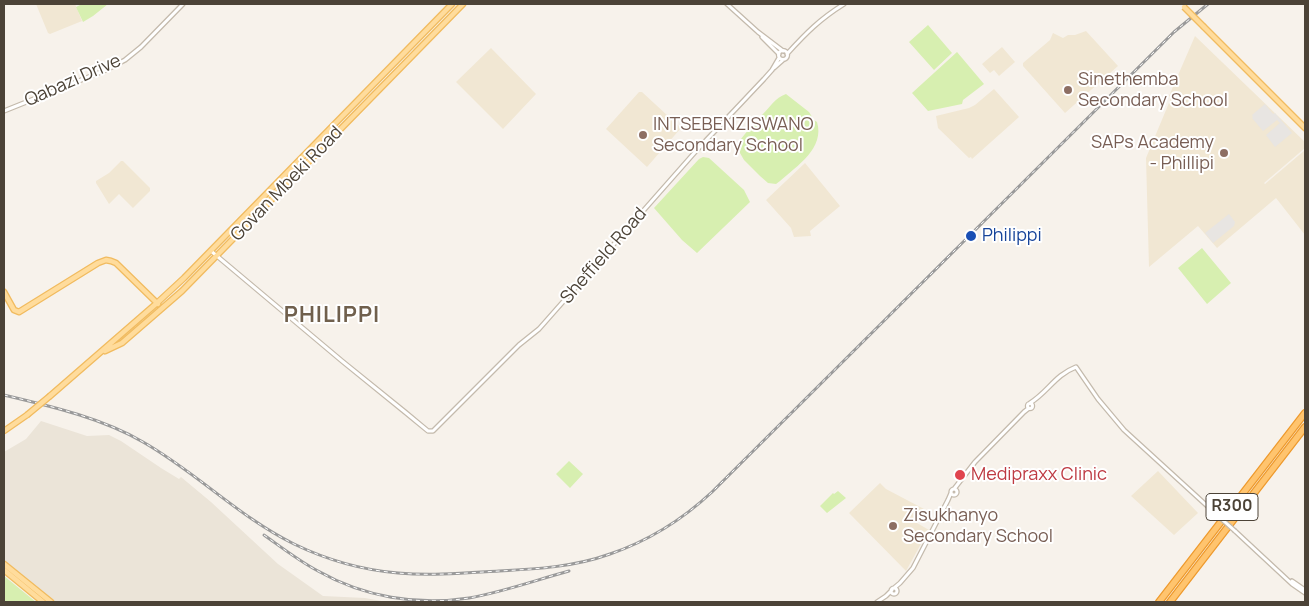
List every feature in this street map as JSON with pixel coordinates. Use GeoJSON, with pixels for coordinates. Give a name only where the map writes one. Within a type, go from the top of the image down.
{"type":"FeatureCollection","features":[{"type":"Feature","properties":{"kind":"highway","name":"R300"},"geometry":{"type":"LineString","coordinates":[[1159,602],[1305,413]]}},
{"type":"Feature","properties":{"kind":"highway","name":"R300"},"geometry":{"type":"LineString","coordinates":[[1170,602],[1305,427]]}},
{"type":"Feature","properties":{"kind":"main road","name":"Govan Mbeki Road"},"geometry":{"type":"LineString","coordinates":[[4,431],[50,396],[157,303],[452,4]]}},
{"type":"Feature","properties":{"kind":"main road","name":"Govan Mbeki Road"},"geometry":{"type":"LineString","coordinates":[[101,352],[122,343],[162,309],[463,4]]}},
{"type":"Feature","properties":{"kind":"main road"},"geometry":{"type":"LineString","coordinates":[[1182,6],[1305,128]]}},
{"type":"Feature","properties":{"kind":"main road"},"geometry":{"type":"LineString","coordinates":[[4,292],[15,311],[21,311],[98,263],[106,260],[116,263],[162,309]]}},
{"type":"Feature","properties":{"kind":"main road"},"geometry":{"type":"LineString","coordinates":[[4,564],[51,602]]}},
{"type":"Feature","properties":{"kind":"main road"},"geometry":{"type":"LineString","coordinates":[[4,570],[43,602]]}},
{"type":"Feature","properties":{"kind":"street","name":"Qabazi Drive"},"geometry":{"type":"LineString","coordinates":[[4,111],[106,70],[125,60],[182,4]]}},
{"type":"Feature","properties":{"kind":"street"},"geometry":{"type":"LineString","coordinates":[[727,4],[758,32],[785,52],[786,58],[780,57],[758,32]]}},
{"type":"Feature","properties":{"kind":"street"},"geometry":{"type":"LineString","coordinates":[[780,57],[822,18],[844,4]]}},
{"type":"Feature","properties":{"kind":"street","name":"Sheffield Road"},"geometry":{"type":"LineString","coordinates":[[216,256],[428,431],[436,429],[519,345],[539,329],[685,164],[772,70],[780,57]]}},
{"type":"Feature","properties":{"kind":"street"},"geometry":{"type":"LineString","coordinates":[[210,251],[216,256]]}},
{"type":"Feature","properties":{"kind":"street"},"geometry":{"type":"LineString","coordinates":[[877,602],[894,591],[915,563],[948,500],[975,462],[1060,376],[1076,367],[1098,399],[1124,430],[1288,578],[1295,587],[1305,592]]}},
{"type":"Feature","properties":{"kind":"shaded area"},"geometry":{"type":"Polygon","coordinates":[[[36,4],[75,4],[82,21],[50,34],[36,4]]]}},
{"type":"Feature","properties":{"kind":"shaded area","name":"Sinethemba Secondary School"},"geometry":{"type":"Polygon","coordinates":[[[1086,31],[1118,66],[1065,113],[1023,66],[1023,63],[1050,40],[1053,33],[1063,38],[1086,31]]]}},
{"type":"Feature","properties":{"kind":"shaded area","name":"SAPs Academy - Phillipi"},"geometry":{"type":"Polygon","coordinates":[[[1195,36],[1305,142],[1305,148],[1264,183],[1305,150],[1305,235],[1276,198],[1217,248],[1198,226],[1149,267],[1146,158],[1171,98],[1169,96],[1195,36]]]}},
{"type":"Feature","properties":{"kind":"shaded area"},"geometry":{"type":"Polygon","coordinates":[[[1002,47],[1015,62],[999,76],[994,70],[990,73],[982,64],[1002,47]]]}},
{"type":"Feature","properties":{"kind":"shaded area"},"geometry":{"type":"Polygon","coordinates":[[[491,48],[536,94],[503,129],[456,82],[491,48]]]}},
{"type":"Feature","properties":{"kind":"shaded area"},"geometry":{"type":"Polygon","coordinates":[[[994,89],[1019,117],[972,159],[971,157],[969,158],[938,128],[936,116],[969,108],[994,89]]]}},
{"type":"Feature","properties":{"kind":"shaded area","name":"INTSEBENZISWANO Secondary School"},"geometry":{"type":"Polygon","coordinates":[[[639,92],[642,92],[681,128],[647,167],[606,129],[639,92]]]}},
{"type":"Feature","properties":{"kind":"shaded area"},"geometry":{"type":"Polygon","coordinates":[[[1265,104],[1292,133],[1275,147],[1266,135],[1280,123],[1277,120],[1263,131],[1252,118],[1252,115],[1265,104]]]}},
{"type":"Feature","properties":{"kind":"shaded area"},"geometry":{"type":"Polygon","coordinates":[[[121,161],[150,188],[150,191],[133,208],[119,194],[109,204],[96,183],[96,181],[109,173],[121,161]]]}},
{"type":"Feature","properties":{"kind":"shaded area"},"geometry":{"type":"Polygon","coordinates":[[[805,163],[840,206],[810,231],[811,236],[794,237],[791,228],[766,200],[805,163]]]}},
{"type":"Feature","properties":{"kind":"shaded area"},"geometry":{"type":"Polygon","coordinates":[[[1229,214],[1235,222],[1234,226],[1213,243],[1205,233],[1229,214]]]}},
{"type":"Feature","properties":{"kind":"shaded area"},"geometry":{"type":"Polygon","coordinates":[[[41,421],[87,436],[109,435],[179,479],[181,477],[278,564],[323,596],[365,598],[387,602],[53,602],[4,561],[4,452],[26,439],[41,421]]]}},
{"type":"Feature","properties":{"kind":"shaded area"},"geometry":{"type":"Polygon","coordinates":[[[1158,471],[1198,513],[1174,535],[1131,496],[1158,471]]]}},
{"type":"Feature","properties":{"kind":"shaded area","name":"Zisukhanyo Secondary School"},"geometry":{"type":"Polygon","coordinates":[[[880,483],[886,489],[924,509],[917,523],[929,530],[927,530],[906,571],[849,513],[880,483]]]}},
{"type":"Feature","properties":{"kind":"green space"},"geometry":{"type":"Polygon","coordinates":[[[82,4],[108,4],[83,22],[76,7],[82,4]]]}},
{"type":"Feature","properties":{"kind":"green space"},"geometry":{"type":"Polygon","coordinates":[[[928,25],[952,53],[934,70],[909,42],[928,25]]]}},
{"type":"Feature","properties":{"kind":"green space"},"geometry":{"type":"Polygon","coordinates":[[[957,52],[984,84],[963,100],[962,104],[928,111],[912,93],[957,52]]]}},
{"type":"Feature","properties":{"kind":"green space"},"geometry":{"type":"Polygon","coordinates":[[[786,94],[809,112],[817,122],[817,140],[808,156],[801,163],[776,184],[768,183],[744,160],[736,146],[773,103],[786,94]]]}},
{"type":"Feature","properties":{"kind":"green space"},"geometry":{"type":"Polygon","coordinates":[[[703,157],[709,158],[744,190],[750,202],[697,253],[682,240],[654,208],[703,157]]]}},
{"type":"Feature","properties":{"kind":"green space"},"geometry":{"type":"Polygon","coordinates":[[[1202,248],[1231,283],[1207,304],[1178,268],[1202,248]]]}},
{"type":"Feature","properties":{"kind":"green space"},"geometry":{"type":"Polygon","coordinates":[[[569,461],[583,474],[570,488],[556,474],[569,461]]]}},
{"type":"Feature","properties":{"kind":"green space"},"geometry":{"type":"Polygon","coordinates":[[[838,491],[846,498],[827,513],[820,506],[833,493],[838,491]]]}},
{"type":"Feature","properties":{"kind":"green space"},"geometry":{"type":"Polygon","coordinates":[[[4,576],[36,602],[4,602],[4,576]]]}},
{"type":"Feature","properties":{"kind":"railway"},"geometry":{"type":"LineString","coordinates":[[4,395],[93,419],[127,434],[162,454],[274,533],[306,550],[345,563],[398,573],[449,574],[555,567],[583,562],[610,554],[638,543],[664,529],[689,512],[712,492],[1174,32],[1208,4]]}},
{"type":"Feature","properties":{"kind":"railway"},"geometry":{"type":"LineString","coordinates":[[264,535],[304,563],[336,580],[372,593],[410,600],[430,601],[469,598],[569,571]]}},
{"type":"Feature","properties":{"kind":"place","name":"Sinethemba Secondary School"},"geometry":{"type":"Point","coordinates":[1068,90]}},
{"type":"Feature","properties":{"kind":"place","name":"INTSEBENZISWANO Secondary School"},"geometry":{"type":"Point","coordinates":[643,135]}},
{"type":"Feature","properties":{"kind":"place","name":"SAPs Academy - Phillipi"},"geometry":{"type":"Point","coordinates":[1224,153]}},
{"type":"Feature","properties":{"kind":"place","name":"Philippi"},"geometry":{"type":"Point","coordinates":[971,236]}},
{"type":"Feature","properties":{"kind":"place","name":"Medipraxx Clinic"},"geometry":{"type":"Point","coordinates":[960,475]}},
{"type":"Feature","properties":{"kind":"place","name":"Zisukhanyo Secondary School"},"geometry":{"type":"Point","coordinates":[893,526]}},
{"type":"Feature","properties":{"kind":"district","name":"PHILIPPI"},"geometry":{"type":"Point","coordinates":[332,316]}}]}
